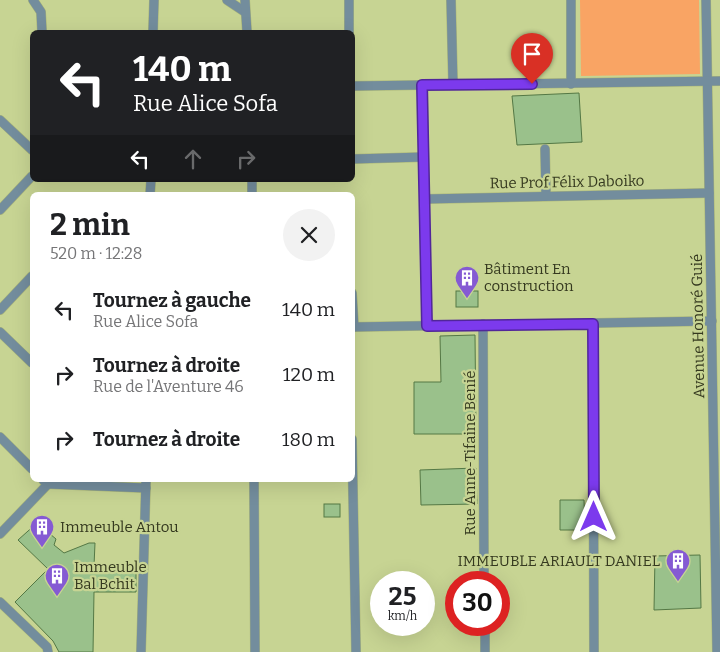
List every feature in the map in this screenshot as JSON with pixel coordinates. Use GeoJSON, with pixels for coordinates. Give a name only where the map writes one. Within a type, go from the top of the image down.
{"type":"FeatureCollection","features":[{"type":"Feature","properties":{"kind":"street"},"geometry":{"type":"LineString","coordinates":[[33,0],[42,12],[42,30]]}},
{"type":"Feature","properties":{"kind":"street"},"geometry":{"type":"LineString","coordinates":[[153,30],[154,0]]}},
{"type":"Feature","properties":{"kind":"street"},"geometry":{"type":"LineString","coordinates":[[227,0],[245,12]]}},
{"type":"Feature","properties":{"kind":"street"},"geometry":{"type":"LineString","coordinates":[[245,0],[247,30]]}},
{"type":"Feature","properties":{"kind":"street"},"geometry":{"type":"LineString","coordinates":[[349,0],[350,30]]}},
{"type":"Feature","properties":{"kind":"street"},"geometry":{"type":"LineString","coordinates":[[451,0],[453,84]]}},
{"type":"Feature","properties":{"kind":"street"},"geometry":{"type":"LineString","coordinates":[[571,0],[571,84]]}},
{"type":"Feature","properties":{"kind":"street","name":"Avenue Honoré Guié"},"geometry":{"type":"LineString","coordinates":[[706,0],[709,192],[715,243],[712,321],[717,377],[717,652]]}},
{"type":"Feature","properties":{"kind":"street"},"geometry":{"type":"LineString","coordinates":[[355,86],[720,81]]}},
{"type":"Feature","properties":{"kind":"street"},"geometry":{"type":"LineString","coordinates":[[422,85],[427,326]]}},
{"type":"Feature","properties":{"kind":"street"},"geometry":{"type":"LineString","coordinates":[[0,120],[30,148]]}},
{"type":"Feature","properties":{"kind":"street"},"geometry":{"type":"LineString","coordinates":[[545,149],[546,196]]}},
{"type":"Feature","properties":{"kind":"street"},"geometry":{"type":"LineString","coordinates":[[355,159],[424,157]]}},
{"type":"Feature","properties":{"kind":"street"},"geometry":{"type":"LineString","coordinates":[[0,210],[30,178]]}},
{"type":"Feature","properties":{"kind":"street","name":"Rue Prof Félix Daboiko"},"geometry":{"type":"LineString","coordinates":[[425,199],[709,192]]}},
{"type":"Feature","properties":{"kind":"street"},"geometry":{"type":"LineString","coordinates":[[0,310],[30,278]]}},
{"type":"Feature","properties":{"kind":"street"},"geometry":{"type":"LineString","coordinates":[[355,327],[712,321]]}},
{"type":"Feature","properties":{"kind":"street","name":"Rue Anne-Tifaine Benié"},"geometry":{"type":"LineString","coordinates":[[483,324],[484,571]]}},
{"type":"Feature","properties":{"kind":"street"},"geometry":{"type":"LineString","coordinates":[[593,324],[594,652]]}},
{"type":"Feature","properties":{"kind":"street"},"geometry":{"type":"LineString","coordinates":[[0,332],[30,362]]}},
{"type":"Feature","properties":{"kind":"street"},"geometry":{"type":"LineString","coordinates":[[0,437],[30,467]]}},
{"type":"Feature","properties":{"kind":"street"},"geometry":{"type":"LineString","coordinates":[[0,534],[45,482],[146,484],[141,652]]}},
{"type":"Feature","properties":{"kind":"street"},"geometry":{"type":"LineString","coordinates":[[254,482],[254,652]]}},
{"type":"Feature","properties":{"kind":"street"},"geometry":{"type":"LineString","coordinates":[[353,482],[356,652]]}},
{"type":"Feature","properties":{"kind":"street"},"geometry":{"type":"LineString","coordinates":[[0,602],[47,647],[48,652]]}},
{"type":"Feature","properties":{"kind":"street"},"geometry":{"type":"LineString","coordinates":[[485,636],[485,652]]}},
{"type":"Feature","properties":{"kind":"shaded area"},"geometry":{"type":"Polygon","coordinates":[[[580,0],[699,0],[700,74],[581,76],[580,0]]]}},
{"type":"Feature","properties":{"kind":"building"},"geometry":{"type":"Polygon","coordinates":[[[579,93],[582,142],[517,145],[512,96],[579,93]]]}},
{"type":"Feature","properties":{"kind":"building","name":"Bâtiment En construction"},"geometry":{"type":"Polygon","coordinates":[[[456,291],[478,291],[478,307],[456,307],[456,291]]]}},
{"type":"Feature","properties":{"kind":"building"},"geometry":{"type":"Polygon","coordinates":[[[475,335],[476,434],[414,434],[414,382],[441,382],[440,336],[475,335]]]}},
{"type":"Feature","properties":{"kind":"building"},"geometry":{"type":"Polygon","coordinates":[[[476,468],[477,504],[421,505],[420,470],[476,468]]]}},
{"type":"Feature","properties":{"kind":"building"},"geometry":{"type":"Polygon","coordinates":[[[560,500],[584,500],[585,530],[560,530],[560,500]]]}},
{"type":"Feature","properties":{"kind":"building"},"geometry":{"type":"Polygon","coordinates":[[[324,504],[340,504],[340,517],[324,517],[324,504]]]}},
{"type":"Feature","properties":{"kind":"building","name":"Immeuble Bal Bchit"},"geometry":{"type":"Polygon","coordinates":[[[37,523],[56,539],[54,545],[64,553],[89,543],[95,543],[94,566],[136,566],[136,592],[94,592],[93,652],[59,652],[53,641],[15,602],[48,569],[18,540],[37,523]]]}},
{"type":"Feature","properties":{"kind":"building","name":"IMMEUBLE ARIAULT DANIEL"},"geometry":{"type":"Polygon","coordinates":[[[700,555],[701,608],[654,610],[655,556],[700,555]]]}},
{"type":"Feature","properties":{"kind":"place","name":"Bâtiment En construction"},"geometry":{"type":"Point","coordinates":[467,299]}},
{"type":"Feature","properties":{"kind":"place","name":"Immeuble Antou"},"geometry":{"type":"Point","coordinates":[42,548]}},
{"type":"Feature","properties":{"kind":"place","name":"IMMEUBLE ARIAULT DANIEL"},"geometry":{"type":"Point","coordinates":[678,582]}},
{"type":"Feature","properties":{"kind":"place","name":"Immeuble Bal Bchit"},"geometry":{"type":"Point","coordinates":[57,597]}},
{"type":"Feature","properties":{"kind":"route"},"geometry":{"type":"LineString","coordinates":[[532,84],[422,85],[427,326],[593,324],[594,517]]}}]}
